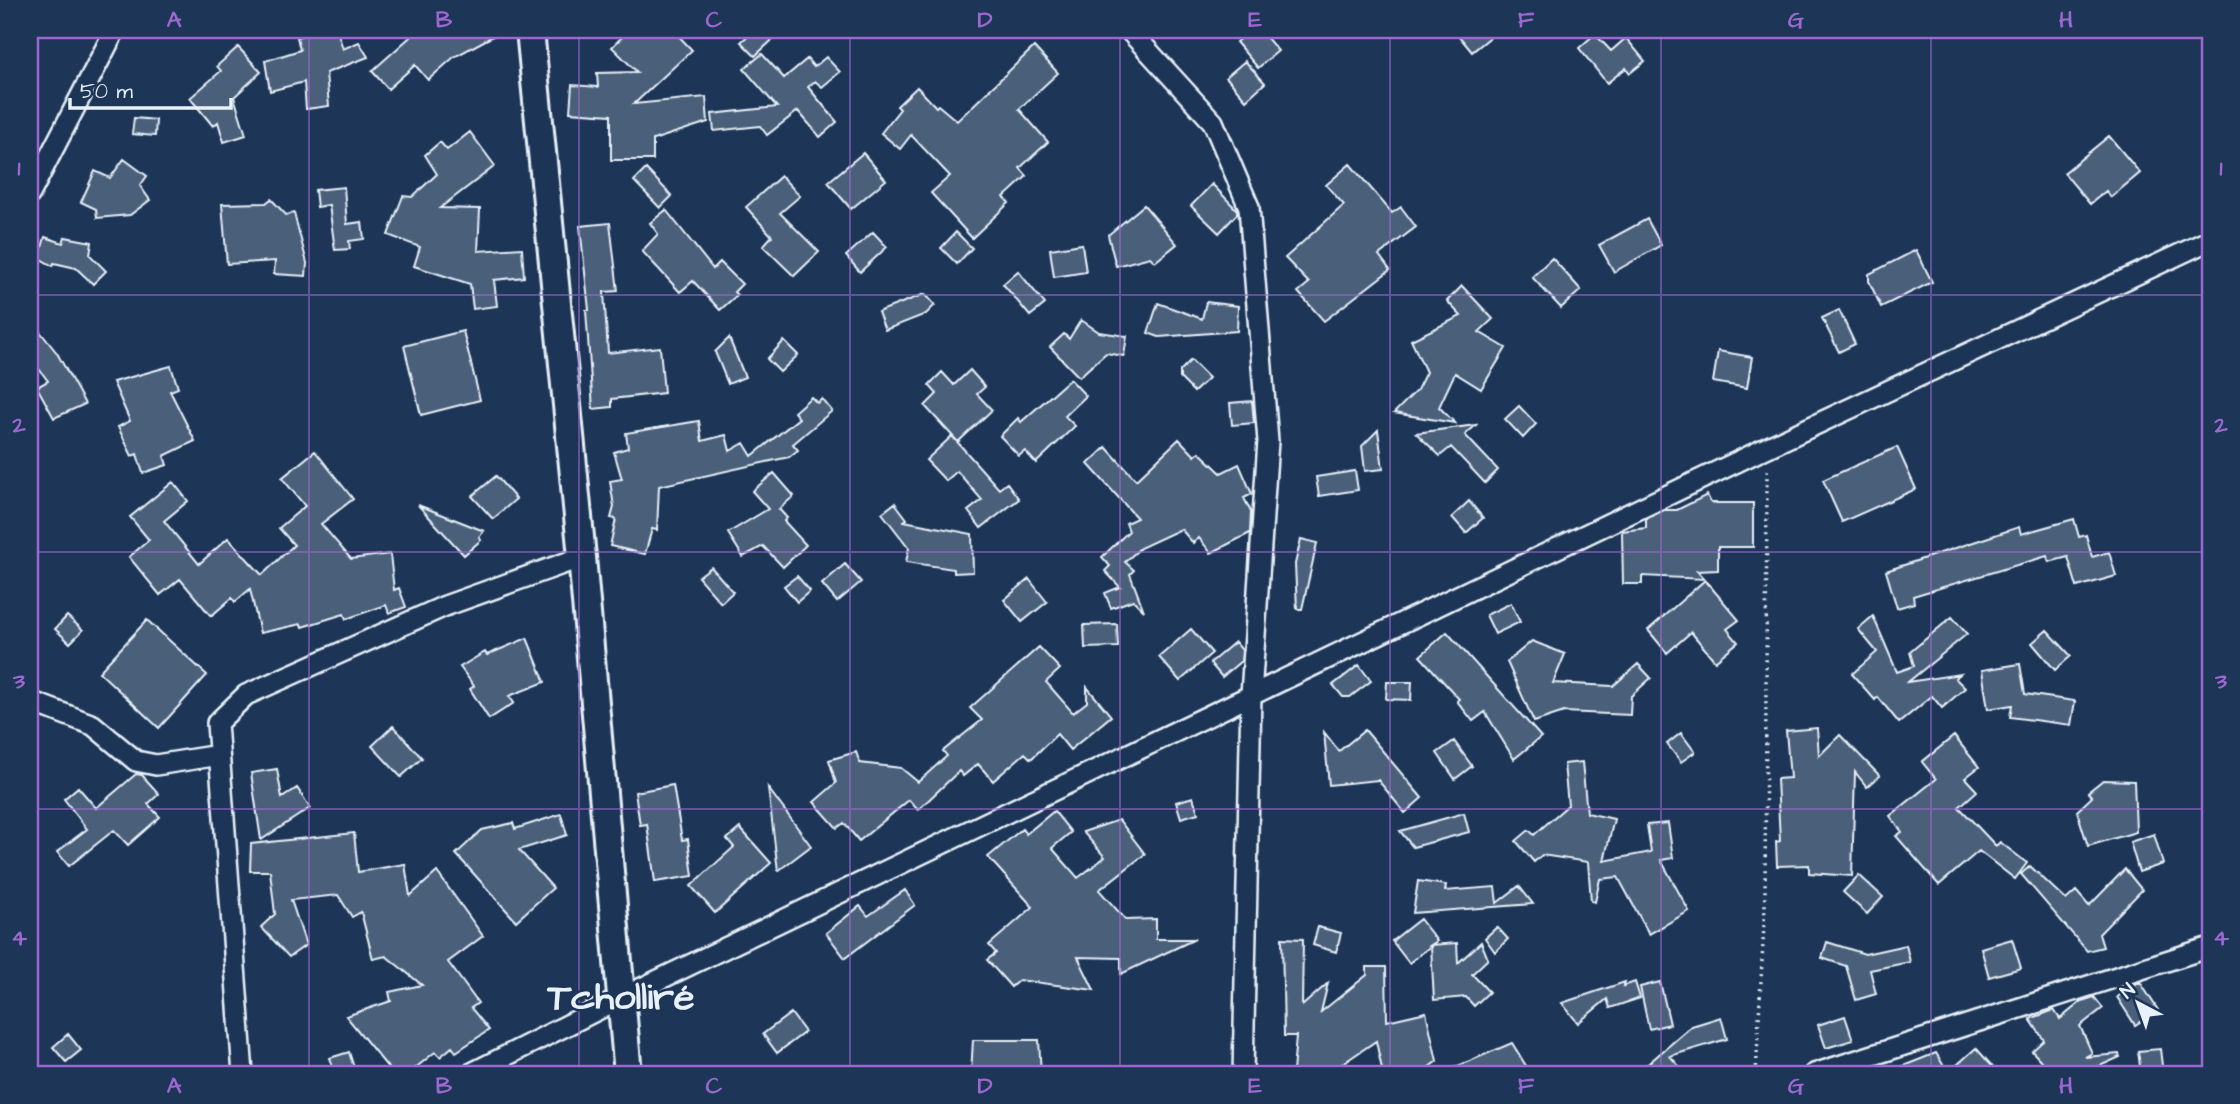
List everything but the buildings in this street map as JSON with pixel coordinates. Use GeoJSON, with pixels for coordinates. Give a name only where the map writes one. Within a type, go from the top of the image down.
{"type":"FeatureCollection","features":[{"type":"Feature","properties":{"kind":"main road"},"geometry":{"type":"LineString","coordinates":[[530,30],[582,557],[628,1074]]}},
{"type":"Feature","properties":{"kind":"street"},"geometry":{"type":"LineString","coordinates":[[30,194],[115,30]]}},
{"type":"Feature","properties":{"kind":"street"},"geometry":{"type":"LineString","coordinates":[[1129,30],[1213,122],[1249,207],[1268,441],[1251,695],[1243,1074]]}},
{"type":"Feature","properties":{"kind":"street"},"geometry":{"type":"LineString","coordinates":[[470,1074],[621,998],[1768,447],[2210,240]]}},
{"type":"Feature","properties":{"kind":"street"},"geometry":{"type":"LineString","coordinates":[[243,1074],[217,723],[246,695],[446,606],[582,557]]}},
{"type":"Feature","properties":{"kind":"street"},"geometry":{"type":"LineString","coordinates":[[30,701],[93,725],[136,761],[156,765],[219,755]]}},
{"type":"Feature","properties":{"kind":"street"},"geometry":{"type":"LineString","coordinates":[[1814,1074],[2210,947]]}},
{"type":"Feature","properties":{"kind":"path"},"geometry":{"type":"LineString","coordinates":[[1756,1074],[1765,906],[1768,447]]}},
{"type":"Feature","properties":{"kind":"district","name":"Tcholliré"},"geometry":{"type":"Point","coordinates":[621,998]}}]}
